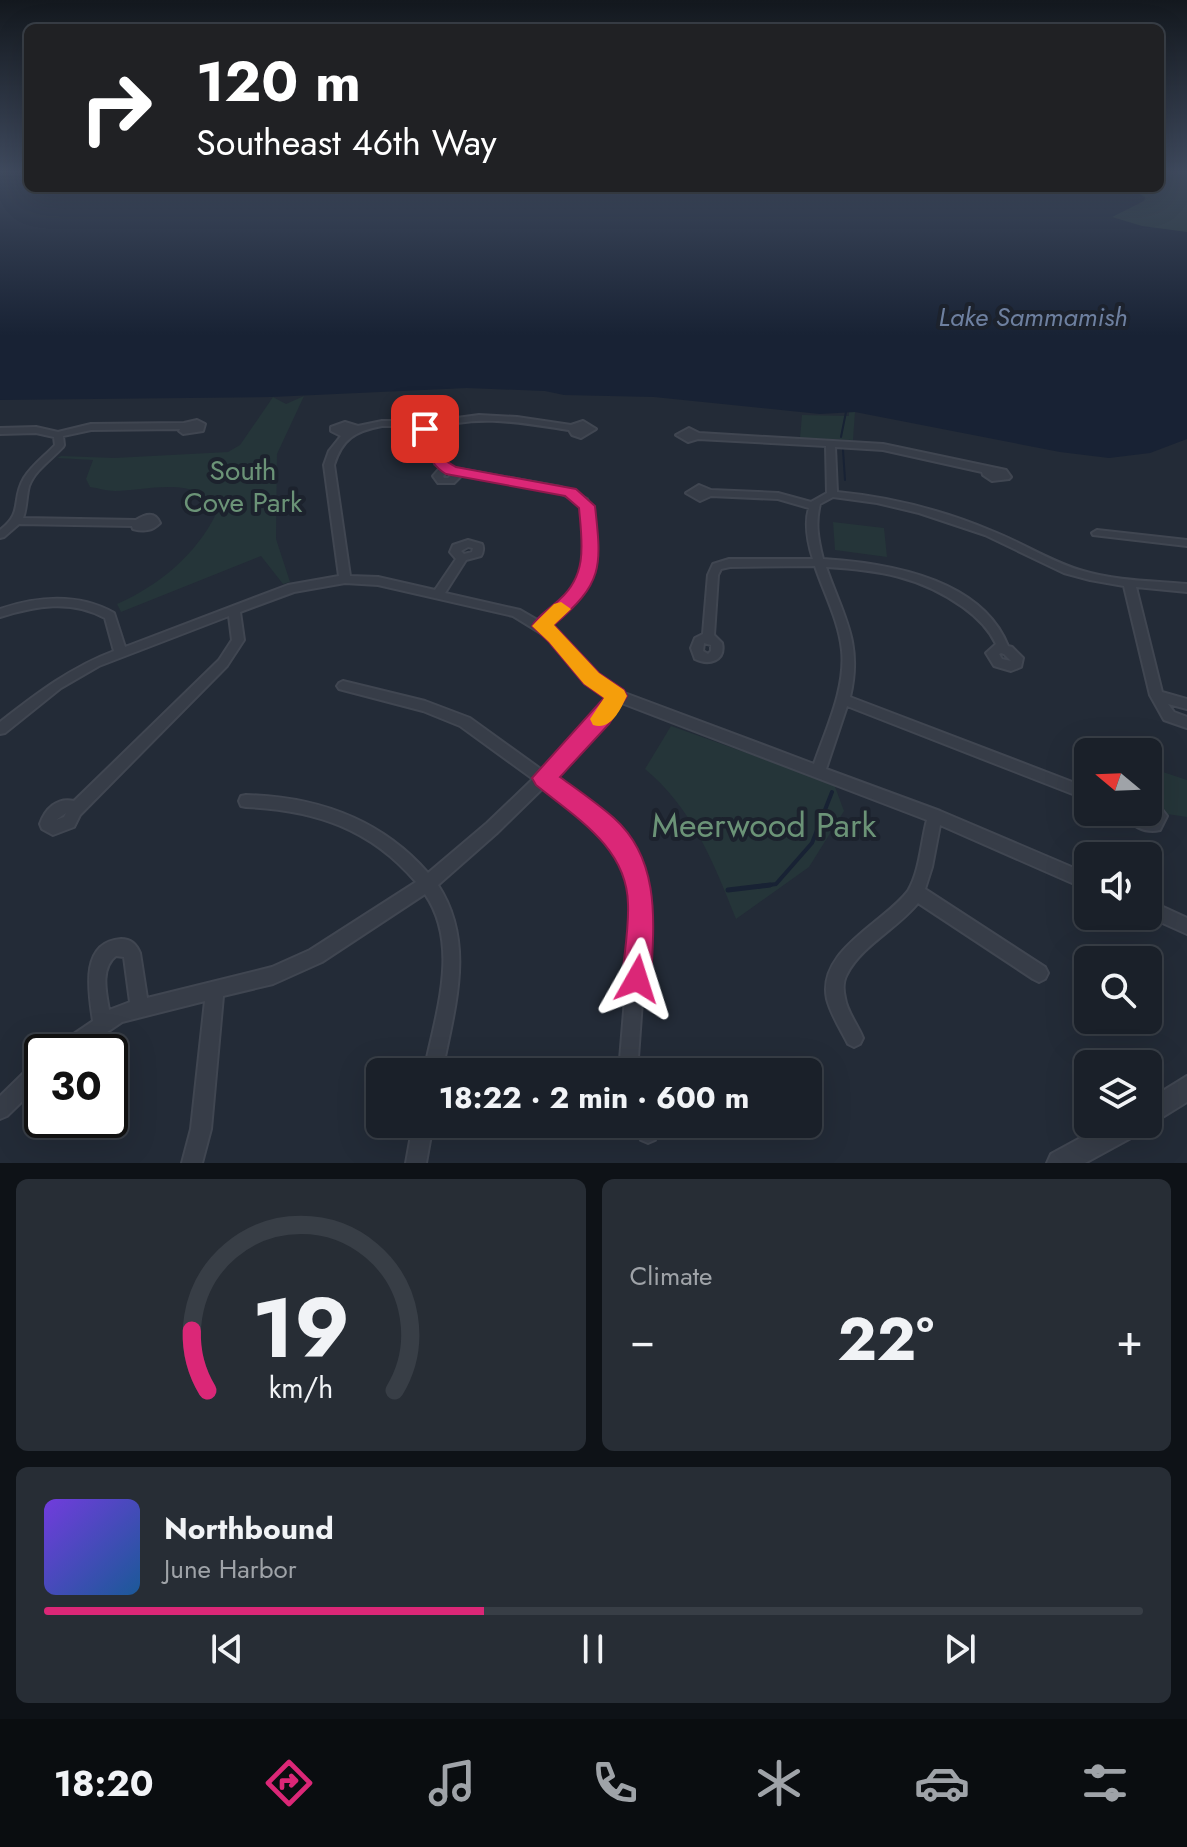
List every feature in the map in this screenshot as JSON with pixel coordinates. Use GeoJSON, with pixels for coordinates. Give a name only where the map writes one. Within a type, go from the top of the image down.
{"type":"FeatureCollection","features":[{"type":"Feature","properties":{"kind":"street"},"geometry":{"type":"LineString","coordinates":[[425,429],[444,421],[465,419],[530,422],[572,428]]}},
{"type":"Feature","properties":{"kind":"street"},"geometry":{"type":"LineString","coordinates":[[337,426],[334,432],[351,433],[391,422],[425,429],[430,434],[440,464],[446,467],[438,476],[441,481],[451,481],[460,472],[561,490],[584,501],[589,514],[592,556],[589,570],[580,590],[541,626]]}},
{"type":"Feature","properties":{"kind":"street"},"geometry":{"type":"LineString","coordinates":[[0,431],[36,430],[58,435],[91,427],[184,426]]}},
{"type":"Feature","properties":{"kind":"street"},"geometry":{"type":"LineString","coordinates":[[345,579],[329,465],[333,451],[351,433]]}},
{"type":"Feature","properties":{"kind":"street"},"geometry":{"type":"LineString","coordinates":[[0,535],[18,521],[23,512],[26,484],[60,445],[58,435]]}},
{"type":"Feature","properties":{"kind":"street"},"geometry":{"type":"LineString","coordinates":[[697,436],[899,449],[988,470]]}},
{"type":"Feature","properties":{"kind":"street"},"geometry":{"type":"LineString","coordinates":[[830,444],[832,494]]}},
{"type":"Feature","properties":{"kind":"street"},"geometry":{"type":"LineString","coordinates":[[709,493],[778,496],[814,506],[832,494],[922,511],[992,534],[1080,574],[1129,583],[1187,588]]}},
{"type":"Feature","properties":{"kind":"street"},"geometry":{"type":"LineString","coordinates":[[814,506],[812,531],[849,647],[842,699],[818,771]]}},
{"type":"Feature","properties":{"kind":"street"},"geometry":{"type":"LineString","coordinates":[[18,521],[137,523]]}},
{"type":"Feature","properties":{"kind":"street"},"geometry":{"type":"LineString","coordinates":[[1097,533],[1187,543]]}},
{"type":"Feature","properties":{"kind":"street"},"geometry":{"type":"LineString","coordinates":[[438,594],[462,558]]}},
{"type":"Feature","properties":{"kind":"street"},"geometry":{"type":"LineString","coordinates":[[708,640],[713,575],[717,567],[729,563],[821,565],[883,568],[934,584],[983,617],[994,629],[1003,648]]}},
{"type":"Feature","properties":{"kind":"street"},"geometry":{"type":"LineString","coordinates":[[0,729],[75,673],[120,652],[309,583],[345,579],[378,581],[503,608],[541,626],[556,637],[591,679],[617,696],[935,816],[1074,876]]}},
{"type":"Feature","properties":{"kind":"street"},"geometry":{"type":"LineString","coordinates":[[1129,583],[1156,695],[1169,716],[1187,723]]}},
{"type":"Feature","properties":{"kind":"street"},"geometry":{"type":"LineString","coordinates":[[0,613],[36,603],[87,605],[106,613],[114,622],[120,652]]}},
{"type":"Feature","properties":{"kind":"street"},"geometry":{"type":"LineString","coordinates":[[75,810],[231,654],[238,640],[234,610]]}},
{"type":"Feature","properties":{"kind":"street"},"geometry":{"type":"LineString","coordinates":[[343,686],[445,713],[489,738],[607,827],[631,861],[637,879],[641,928],[629,1058]]}},
{"type":"Feature","properties":{"kind":"street"},"geometry":{"type":"LineString","coordinates":[[1156,695],[1187,704]]}},
{"type":"Feature","properties":{"kind":"street"},"geometry":{"type":"LineString","coordinates":[[89,1034],[118,1014],[273,975],[316,956],[428,883],[544,778],[601,718],[617,696]]}},
{"type":"Feature","properties":{"kind":"street"},"geometry":{"type":"LineString","coordinates":[[842,699],[1074,789]]}},
{"type":"Feature","properties":{"kind":"street"},"geometry":{"type":"LineString","coordinates":[[246,801],[307,806],[354,822],[401,855],[428,883],[447,917],[451,961],[435,1058]]}},
{"type":"Feature","properties":{"kind":"street"},"geometry":{"type":"LineString","coordinates":[[854,1038],[836,1000],[835,977],[845,961],[905,906],[915,892],[935,816]]}},
{"type":"Feature","properties":{"kind":"street"},"geometry":{"type":"LineString","coordinates":[[915,892],[1039,973]]}},
{"type":"Feature","properties":{"kind":"street"},"geometry":{"type":"LineString","coordinates":[[1162,914],[1187,926]]}},
{"type":"Feature","properties":{"kind":"street"},"geometry":{"type":"LineString","coordinates":[[102,1025],[97,966],[104,955],[115,948],[126,947],[132,953],[139,1007]]}},
{"type":"Feature","properties":{"kind":"street"},"geometry":{"type":"LineString","coordinates":[[192,1163],[201,1129],[215,990]]}},
{"type":"Feature","properties":{"kind":"street"},"geometry":{"type":"LineString","coordinates":[[0,1109],[24,1086]]}},
{"type":"Feature","properties":{"kind":"street"},"geometry":{"type":"LineString","coordinates":[[1162,1105],[1187,1088]]}},
{"type":"Feature","properties":{"kind":"street"},"geometry":{"type":"LineString","coordinates":[[416,1163],[420,1138]]}},
{"type":"Feature","properties":{"kind":"street"},"geometry":{"type":"LineString","coordinates":[[1060,1163],[1106,1138]]}},
{"type":"Feature","properties":{"kind":"green space"},"geometry":{"type":"Polygon","coordinates":[[[1125,227],[1187,227],[1187,243],[1125,227]]]}},
{"type":"Feature","properties":{"kind":"green space","name":"South Cove Park"},"geometry":{"type":"Polygon","coordinates":[[[304,396],[277,454],[276,539],[290,582],[283,584],[261,556],[121,612],[117,604],[147,588],[174,568],[198,543],[216,514],[209,501],[187,489],[158,487],[115,491],[90,487],[86,479],[93,460],[57,458],[228,452],[240,445],[273,397],[286,404],[304,396]]]}},
{"type":"Feature","properties":{"kind":"green space"},"geometry":{"type":"Polygon","coordinates":[[[849,412],[855,412],[853,440],[800,438],[802,415],[849,416],[849,412]]]}},
{"type":"Feature","properties":{"kind":"green space"},"geometry":{"type":"Polygon","coordinates":[[[833,522],[884,528],[887,557],[835,550],[833,522]]]}},
{"type":"Feature","properties":{"kind":"green space","name":"Meerwood Park"},"geometry":{"type":"Polygon","coordinates":[[[671,726],[834,784],[844,811],[809,867],[736,919],[710,857],[689,819],[662,784],[645,769],[671,726]]]}},
{"type":"Feature","properties":{"kind":"green space"},"geometry":{"type":"Polygon","coordinates":[[[1162,772],[1187,780],[1187,817],[1167,814],[1162,806],[1162,772]]]}},
{"type":"Feature","properties":{"kind":"water","name":"Lake Sammamish"},"geometry":{"type":"Polygon","coordinates":[[[0,227],[1152,227],[1187,232],[1187,439],[1150,453],[1109,458],[1060,452],[855,412],[820,414],[654,397],[564,395],[545,391],[467,388],[271,397],[0,400],[0,227]]]}},
{"type":"Feature","properties":{"kind":"waterway"},"geometry":{"type":"LineString","coordinates":[[841,437],[846,412]]}},
{"type":"Feature","properties":{"kind":"waterway"},"geometry":{"type":"LineString","coordinates":[[843,450],[845,480]]}},
{"type":"Feature","properties":{"kind":"waterway"},"geometry":{"type":"LineString","coordinates":[[760,886],[776,884],[812,843],[832,792]]}},
{"type":"Feature","properties":{"kind":"waterway"},"geometry":{"type":"LineString","coordinates":[[760,886],[770,885]]}},
{"type":"Feature","properties":{"kind":"waterway"},"geometry":{"type":"LineString","coordinates":[[728,890],[760,886]]}},
{"type":"Feature","properties":{"kind":"waterway"},"geometry":{"type":"LineString","coordinates":[[754,887],[760,886]]}},
{"type":"Feature","properties":{"kind":"slow traffic"},"geometry":{"type":"LineString","coordinates":[[561,609],[541,626],[566,647],[591,679],[617,696],[601,719]]}},
{"type":"Feature","properties":{"kind":"route"},"geometry":{"type":"LineString","coordinates":[[425,429],[430,434],[440,464],[451,470],[570,492],[587,506],[592,556],[585,582],[570,601],[541,626],[566,647],[591,679],[617,696],[601,718],[544,778],[607,827],[631,861],[641,902],[637,979]]}}]}
